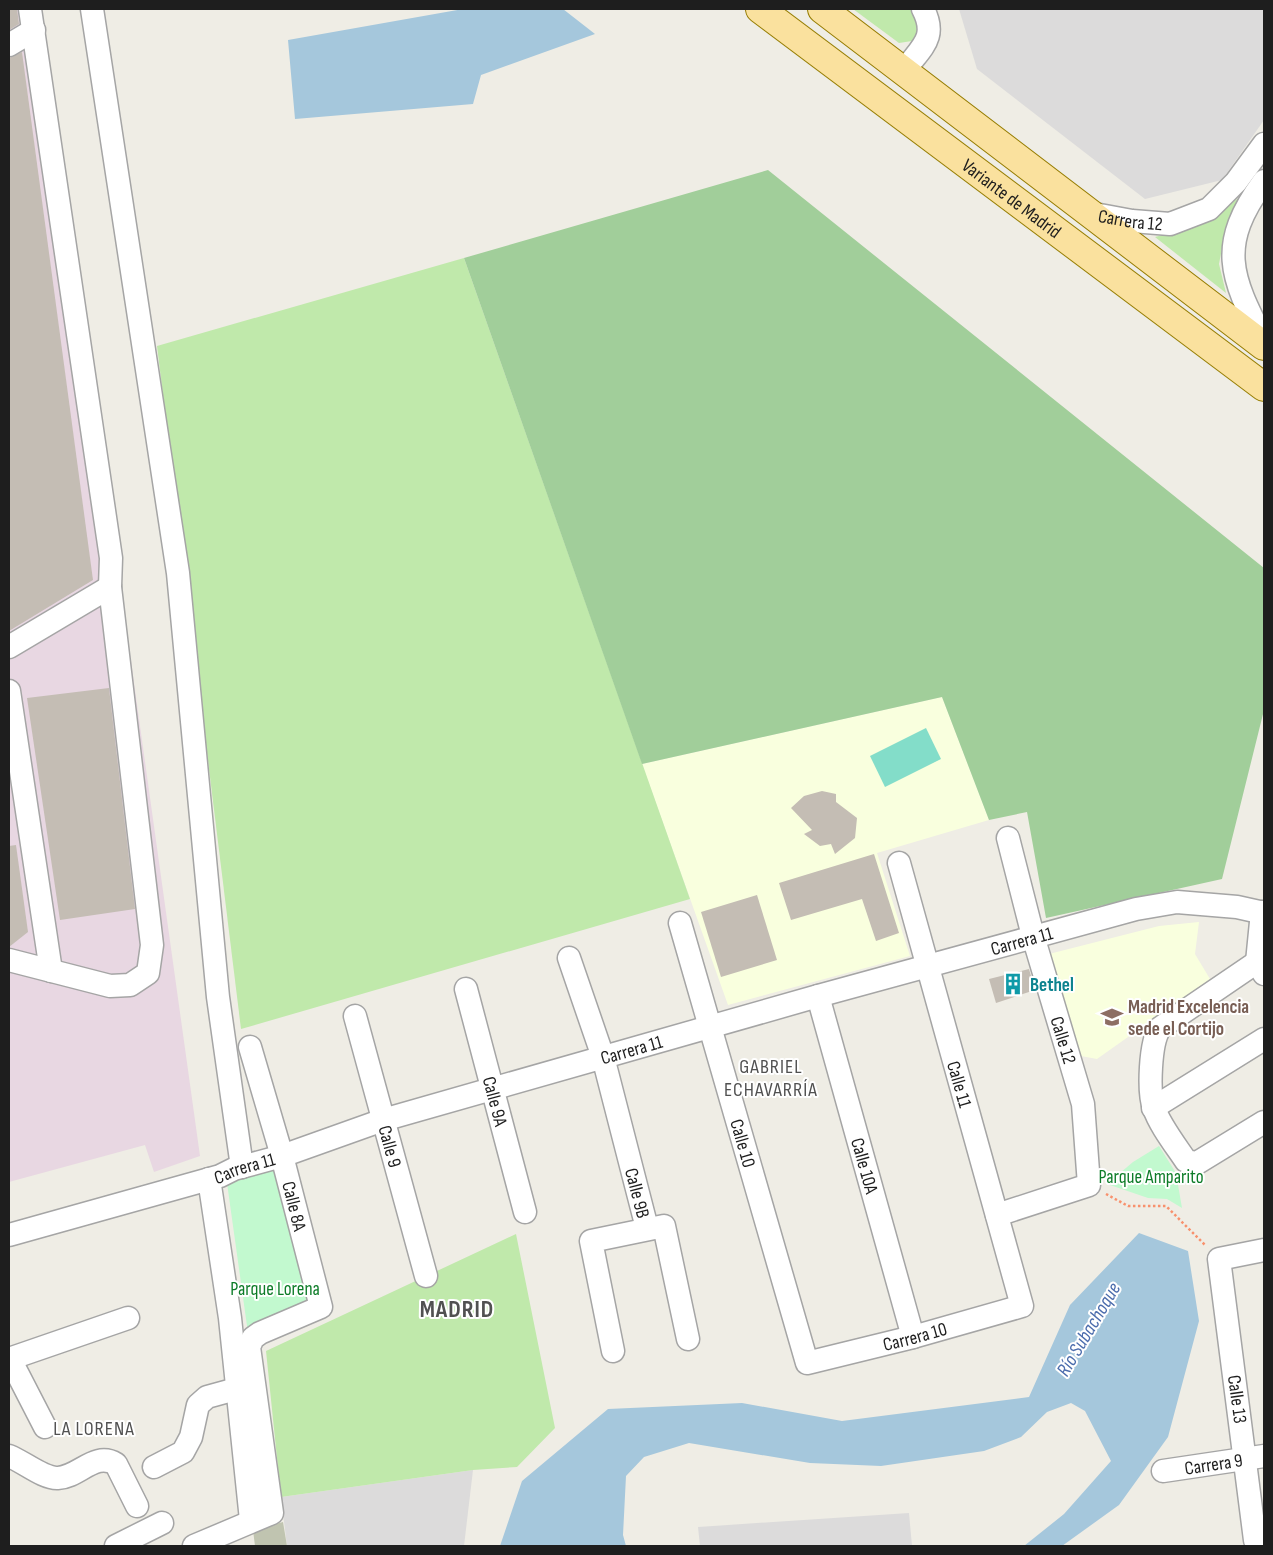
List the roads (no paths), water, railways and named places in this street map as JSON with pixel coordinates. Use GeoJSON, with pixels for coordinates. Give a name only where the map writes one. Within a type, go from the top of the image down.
{"type":"FeatureCollection","features":[{"type":"Feature","properties":{"kind":"main road","name":"Variante de Madrid"},"geometry":{"type":"LineString","coordinates":[[760,9],[1264,387]]}},
{"type":"Feature","properties":{"kind":"main road","name":"Variante de Madrid"},"geometry":{"type":"LineString","coordinates":[[822,9],[905,70],[1086,212],[1264,346]]}},
{"type":"Feature","properties":{"kind":"street"},"geometry":{"type":"LineString","coordinates":[[9,960],[110,986],[130,985],[148,973],[152,945],[110,587],[111,558],[30,9]]}},
{"type":"Feature","properties":{"kind":"street"},"geometry":{"type":"LineString","coordinates":[[92,9],[178,573],[218,997],[242,1167]]}},
{"type":"Feature","properties":{"kind":"street"},"geometry":{"type":"LineString","coordinates":[[905,70],[927,40],[930,23],[924,9]]}},
{"type":"Feature","properties":{"kind":"street"},"geometry":{"type":"LineString","coordinates":[[9,45],[34,30]]}},
{"type":"Feature","properties":{"kind":"street","name":"Carrera 12"},"geometry":{"type":"LineString","coordinates":[[1086,212],[1132,221],[1170,224],[1209,209],[1236,182],[1264,144]]}},
{"type":"Feature","properties":{"kind":"street"},"geometry":{"type":"LineString","coordinates":[[1264,181],[1237,227],[1234,258],[1235,278],[1242,299],[1264,341]]}},
{"type":"Feature","properties":{"kind":"street"},"geometry":{"type":"LineString","coordinates":[[9,646],[110,587]]}},
{"type":"Feature","properties":{"kind":"street"},"geometry":{"type":"LineString","coordinates":[[9,691],[52,971]]}},
{"type":"Feature","properties":{"kind":"street","name":"Calle 12"},"geometry":{"type":"LineString","coordinates":[[997,1215],[1089,1185],[1083,1104],[1033,936],[1008,838]]}},
{"type":"Feature","properties":{"kind":"street","name":"Calle 11"},"geometry":{"type":"LineString","coordinates":[[899,863],[926,966],[1022,1306]]}},
{"type":"Feature","properties":{"kind":"street","name":"Carrera 11"},"geometry":{"type":"LineString","coordinates":[[9,1236],[209,1180],[242,1167],[282,1156],[383,1120],[818,996],[1136,909],[1177,902],[1236,907],[1263,913]]}},
{"type":"Feature","properties":{"kind":"street"},"geometry":{"type":"LineString","coordinates":[[1263,913],[1260,968],[1157,1031],[1152,1058],[1154,1108],[1186,1161],[1197,1163],[1264,1122]]}},
{"type":"Feature","properties":{"kind":"street","name":"Calle 10"},"geometry":{"type":"LineString","coordinates":[[680,923],[807,1363]]}},
{"type":"Feature","properties":{"kind":"street","name":"Calle 9B"},"geometry":{"type":"LineString","coordinates":[[569,958],[603,1057],[647,1228],[664,1226],[688,1339]]}},
{"type":"Feature","properties":{"kind":"street","name":"Calle 9A"},"geometry":{"type":"LineString","coordinates":[[466,990],[525,1212]]}},
{"type":"Feature","properties":{"kind":"street","name":"Calle 10A"},"geometry":{"type":"LineString","coordinates":[[818,996],[913,1337]]}},
{"type":"Feature","properties":{"kind":"street","name":"Calle 9"},"geometry":{"type":"LineString","coordinates":[[355,1016],[426,1276]]}},
{"type":"Feature","properties":{"kind":"street"},"geometry":{"type":"LineString","coordinates":[[1154,1108],[1264,1039]]}},
{"type":"Feature","properties":{"kind":"street","name":"Calle 8A"},"geometry":{"type":"LineString","coordinates":[[250,1047],[282,1156],[321,1307],[260,1334],[253,1338],[249,1347],[261,1517]]}},
{"type":"Feature","properties":{"kind":"street"},"geometry":{"type":"LineString","coordinates":[[194,1546],[261,1517],[236,1389],[230,1318],[209,1180]]}},
{"type":"Feature","properties":{"kind":"street"},"geometry":{"type":"LineString","coordinates":[[613,1351],[591,1241],[647,1228]]}},
{"type":"Feature","properties":{"kind":"street","name":"Calle 13"},"geometry":{"type":"LineString","coordinates":[[1255,1540],[1255,1458],[1219,1259],[1264,1250]]}},
{"type":"Feature","properties":{"kind":"street","name":"Carrera 10"},"geometry":{"type":"LineString","coordinates":[[807,1363],[913,1337],[1022,1306]]}},
{"type":"Feature","properties":{"kind":"street"},"geometry":{"type":"LineString","coordinates":[[44,1427],[10,1359],[128,1318]]}},
{"type":"Feature","properties":{"kind":"street"},"geometry":{"type":"LineString","coordinates":[[154,1467],[183,1452],[191,1437],[198,1405],[207,1397],[236,1389]]}},
{"type":"Feature","properties":{"kind":"street"},"geometry":{"type":"LineString","coordinates":[[9,1456],[25,1462],[48,1478],[61,1478],[101,1459],[111,1461],[116,1464],[137,1506]]}},
{"type":"Feature","properties":{"kind":"street","name":"Carrera 9"},"geometry":{"type":"LineString","coordinates":[[1163,1471],[1255,1458]]}},
{"type":"Feature","properties":{"kind":"street"},"geometry":{"type":"LineString","coordinates":[[116,1546],[162,1522]]}},
{"type":"Feature","properties":{"kind":"water"},"geometry":{"type":"Polygon","coordinates":[[[463,9],[563,9],[595,34],[481,75],[473,104],[295,119],[288,40],[463,9]]]}},
{"type":"Feature","properties":{"kind":"water","name":"Río Subachoque"},"geometry":{"type":"Polygon","coordinates":[[[1139,1233],[1188,1251],[1199,1321],[1168,1437],[1119,1505],[1062,1546],[1024,1546],[1064,1514],[1111,1461],[1085,1411],[1071,1403],[1047,1412],[1021,1437],[984,1451],[881,1466],[810,1463],[689,1443],[644,1457],[626,1476],[623,1535],[626,1546],[500,1546],[522,1481],[608,1409],[742,1403],[842,1421],[1029,1397],[1070,1305],[1139,1233]]]}},
{"type":"Feature","properties":{"kind":"place","name":"Bethel"},"geometry":{"type":"Point","coordinates":[1013,984]}},
{"type":"Feature","properties":{"kind":"place","name":"Madrid Excelencia sede el Cortijo"},"geometry":{"type":"Point","coordinates":[1112,1017]}},
{"type":"Feature","properties":{"kind":"district","name":"GABRIEL ECHAVARRÍA"},"geometry":{"type":"Point","coordinates":[771,1078]}},
{"type":"Feature","properties":{"kind":"district","name":"MADRID"},"geometry":{"type":"Point","coordinates":[457,1309]}},
{"type":"Feature","properties":{"kind":"district","name":"LA LORENA"},"geometry":{"type":"Point","coordinates":[94,1428]}},
{"type":"Feature","properties":{"kind":"park label","name":"Parque Amparito"},"geometry":{"type":"Point","coordinates":[1151,1176]}},
{"type":"Feature","properties":{"kind":"park label","name":"Parque Lorena"},"geometry":{"type":"Point","coordinates":[275,1288]}}]}
